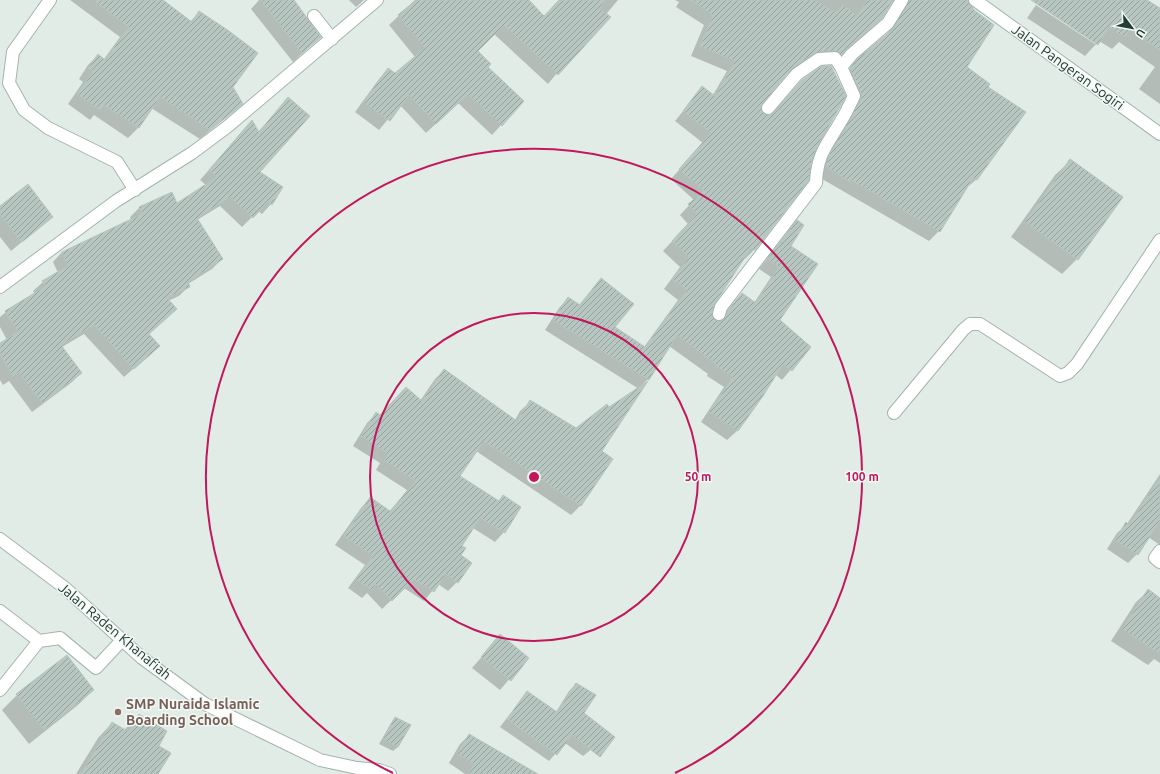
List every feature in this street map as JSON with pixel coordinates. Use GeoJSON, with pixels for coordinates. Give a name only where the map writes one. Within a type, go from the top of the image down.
{"type":"FeatureCollection","features":[{"type":"Feature","properties":{"kind":"street"},"geometry":{"type":"LineString","coordinates":[[50,0],[13,52],[9,83],[24,110],[48,128],[117,162],[135,190]]}},
{"type":"Feature","properties":{"kind":"street"},"geometry":{"type":"LineString","coordinates":[[0,287],[116,201],[192,154],[222,131],[377,0]]}},
{"type":"Feature","properties":{"kind":"street"},"geometry":{"type":"LineString","coordinates":[[841,67],[852,54],[888,23],[902,0]]}},
{"type":"Feature","properties":{"kind":"street","name":"Jalan Pangeran Sogiri"},"geometry":{"type":"LineString","coordinates":[[975,0],[1160,134]]}},
{"type":"Feature","properties":{"kind":"street"},"geometry":{"type":"LineString","coordinates":[[314,16],[332,39]]}},
{"type":"Feature","properties":{"kind":"street"},"geometry":{"type":"LineString","coordinates":[[719,314],[721,307],[816,183],[816,171],[823,148],[841,121],[854,96],[841,67],[835,58],[819,59],[797,74],[768,108]]}},
{"type":"Feature","properties":{"kind":"street"},"geometry":{"type":"LineString","coordinates":[[894,413],[970,324],[980,324],[1060,376],[1068,373],[1078,364],[1160,240]]}},
{"type":"Feature","properties":{"kind":"street","name":"Jalan Raden Khanafiah"},"geometry":{"type":"LineString","coordinates":[[0,539],[65,588],[123,639],[142,658],[205,704],[320,760],[357,768],[379,770],[390,774]]}},
{"type":"Feature","properties":{"kind":"street"},"geometry":{"type":"LineString","coordinates":[[0,611],[39,641]]}},
{"type":"Feature","properties":{"kind":"street"},"geometry":{"type":"LineString","coordinates":[[0,690],[39,641],[60,638],[96,668],[123,639]]}},
{"type":"Feature","properties":{"kind":"building"},"geometry":{"type":"Polygon","coordinates":[[[93,0],[163,0],[192,22],[199,11],[229,31],[258,53],[233,87],[243,104],[210,130],[160,97],[139,128],[104,105],[100,110],[77,94],[93,72],[88,68],[98,54],[105,60],[129,27],[93,0]]]}},
{"type":"Feature","properties":{"kind":"building"},"geometry":{"type":"Polygon","coordinates":[[[260,0],[294,0],[321,37],[302,53],[260,0]]]}},
{"type":"Feature","properties":{"kind":"building"},"geometry":{"type":"Polygon","coordinates":[[[416,0],[529,0],[544,16],[559,0],[605,0],[600,9],[611,17],[558,75],[504,25],[478,51],[491,64],[488,67],[524,101],[502,126],[468,94],[436,124],[409,95],[390,121],[363,102],[388,68],[395,73],[425,48],[398,15],[416,0]]]}},
{"type":"Feature","properties":{"kind":"building"},"geometry":{"type":"Polygon","coordinates":[[[690,0],[815,0],[836,13],[843,5],[857,16],[868,0],[893,0],[882,18],[842,55],[835,51],[815,53],[791,69],[761,106],[763,113],[771,115],[802,80],[822,66],[831,66],[846,96],[817,147],[811,163],[809,180],[755,250],[751,248],[714,305],[712,316],[717,321],[720,321],[724,319],[728,310],[742,293],[756,303],[779,267],[767,259],[797,220],[804,225],[791,246],[818,264],[780,320],[811,347],[792,371],[783,364],[763,396],[738,431],[709,412],[733,377],[716,366],[717,365],[677,335],[649,380],[553,320],[568,297],[580,305],[601,278],[634,304],[615,327],[645,347],[687,290],[672,279],[689,257],[672,241],[697,214],[688,204],[704,191],[679,169],[711,133],[683,111],[702,86],[715,96],[735,61],[700,46],[713,15],[690,0]]]}},
{"type":"Feature","properties":{"kind":"building"},"geometry":{"type":"Polygon","coordinates":[[[909,0],[967,0],[974,10],[994,25],[967,67],[990,84],[988,87],[1026,112],[977,180],[973,178],[940,232],[851,180],[850,182],[826,166],[830,153],[861,99],[861,93],[850,68],[857,59],[893,29],[909,0]]]}},
{"type":"Feature","properties":{"kind":"building"},"geometry":{"type":"Polygon","coordinates":[[[1031,0],[1147,0],[1160,8],[1160,50],[1130,30],[1125,37],[1109,27],[1098,45],[1031,0]]]}},
{"type":"Feature","properties":{"kind":"building"},"geometry":{"type":"Polygon","coordinates":[[[288,97],[310,116],[260,172],[283,187],[272,205],[268,202],[253,218],[230,197],[197,218],[223,259],[188,282],[190,287],[167,298],[177,309],[149,334],[160,346],[134,369],[94,325],[61,345],[82,373],[42,403],[19,372],[13,376],[0,354],[0,343],[18,332],[5,311],[46,286],[42,281],[68,266],[62,252],[142,214],[139,207],[172,192],[177,203],[217,177],[209,170],[252,120],[259,132],[288,97]]]}},
{"type":"Feature","properties":{"kind":"building"},"geometry":{"type":"Polygon","coordinates":[[[1070,159],[1123,197],[1078,260],[1025,222],[1070,159]]]}},
{"type":"Feature","properties":{"kind":"building"},"geometry":{"type":"Polygon","coordinates":[[[28,184],[53,217],[22,242],[0,215],[0,206],[28,184]]]}},
{"type":"Feature","properties":{"kind":"building"},"geometry":{"type":"Polygon","coordinates":[[[444,369],[517,421],[530,400],[576,428],[607,404],[609,407],[648,381],[602,451],[613,459],[581,506],[484,441],[460,476],[499,501],[503,495],[521,507],[505,533],[480,518],[462,546],[466,548],[461,555],[472,563],[458,583],[446,574],[434,592],[414,579],[392,601],[376,584],[372,590],[356,579],[373,556],[344,536],[370,497],[390,511],[416,481],[384,460],[389,454],[361,436],[376,412],[380,415],[406,387],[422,401],[444,369]]]}},
{"type":"Feature","properties":{"kind":"building"},"geometry":{"type":"Polygon","coordinates":[[[1160,477],[1160,521],[1138,555],[1115,540],[1126,522],[1129,525],[1160,477]]]}},
{"type":"Feature","properties":{"kind":"building"},"geometry":{"type":"Polygon","coordinates":[[[1148,589],[1160,598],[1160,654],[1122,629],[1148,589]]]}},
{"type":"Feature","properties":{"kind":"building"},"geometry":{"type":"Polygon","coordinates":[[[500,634],[529,658],[511,681],[481,657],[500,634]]]}},
{"type":"Feature","properties":{"kind":"building"},"geometry":{"type":"Polygon","coordinates":[[[67,655],[94,690],[44,730],[16,694],[67,655]]]}},
{"type":"Feature","properties":{"kind":"building"},"geometry":{"type":"Polygon","coordinates":[[[576,683],[596,695],[584,713],[615,737],[600,757],[572,735],[557,755],[507,719],[527,691],[557,712],[576,683]]]}},
{"type":"Feature","properties":{"kind":"building"},"geometry":{"type":"Polygon","coordinates":[[[139,714],[167,731],[159,746],[171,753],[158,774],[81,774],[112,722],[129,732],[139,714]]]}},
{"type":"Feature","properties":{"kind":"building"},"geometry":{"type":"Polygon","coordinates":[[[395,717],[411,725],[398,747],[383,739],[395,717]]]}},
{"type":"Feature","properties":{"kind":"building"},"geometry":{"type":"Polygon","coordinates":[[[469,734],[538,774],[468,774],[474,764],[457,754],[469,734]]]}},
{"type":"Feature","properties":{"kind":"place","name":"SMP Nuraida Islamic Boarding School"},"geometry":{"type":"Point","coordinates":[118,712]}}]}
